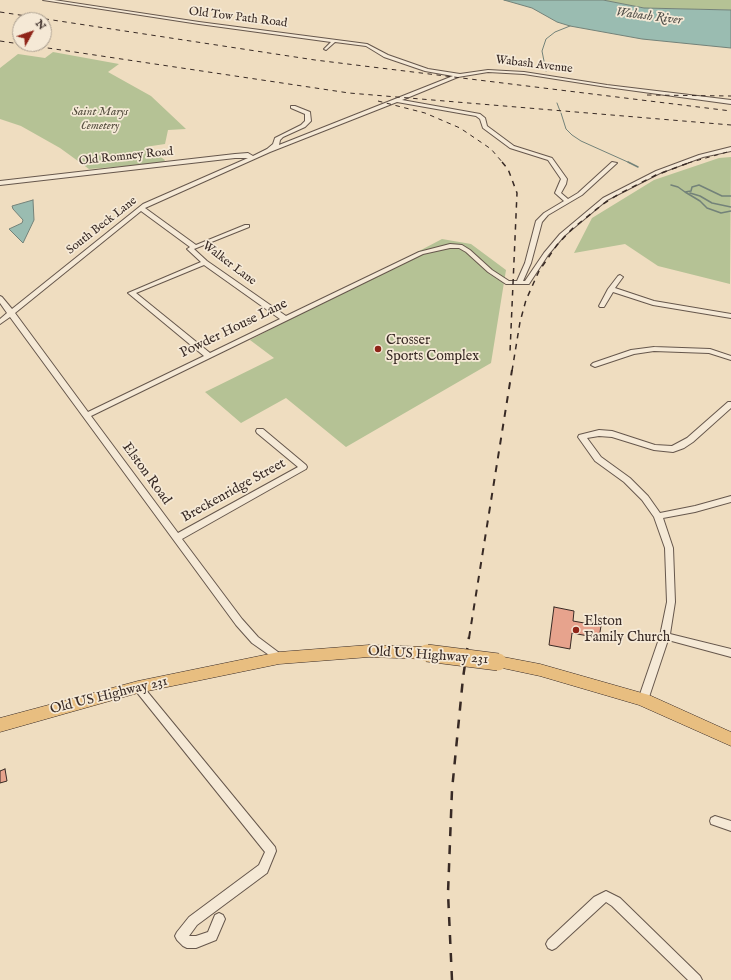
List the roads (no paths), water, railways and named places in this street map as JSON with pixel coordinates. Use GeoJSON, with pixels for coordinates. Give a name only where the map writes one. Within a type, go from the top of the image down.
{"type":"FeatureCollection","features":[{"type":"Feature","properties":{"kind":"main road","name":"Old US Highway 231"},"geometry":{"type":"LineString","coordinates":[[0,725],[138,687],[279,658],[369,651],[427,653],[498,662],[573,678],[643,700],[731,739]]}},
{"type":"Feature","properties":{"kind":"street","name":"Old Tow Path Road"},"geometry":{"type":"LineString","coordinates":[[45,0],[370,46],[392,58],[427,70],[459,76]]}},
{"type":"Feature","properties":{"kind":"street"},"geometry":{"type":"LineString","coordinates":[[326,49],[334,41]]}},
{"type":"Feature","properties":{"kind":"street","name":"Wabash Avenue"},"geometry":{"type":"LineString","coordinates":[[253,158],[395,100],[459,76],[488,71],[522,73],[731,102]]}},
{"type":"Feature","properties":{"kind":"street"},"geometry":{"type":"LineString","coordinates":[[395,100],[478,115],[482,118],[485,127],[512,147],[550,159],[564,179],[558,193],[567,201]]}},
{"type":"Feature","properties":{"kind":"street"},"geometry":{"type":"LineString","coordinates":[[268,151],[276,145],[277,140],[281,136],[303,126],[308,121],[308,113],[293,107]]}},
{"type":"Feature","properties":{"kind":"street"},"geometry":{"type":"LineString","coordinates":[[614,162],[585,190],[546,214],[539,221],[528,263],[519,283],[527,283],[538,264],[562,235],[588,212],[605,200],[658,172],[701,156],[731,149]]}},
{"type":"Feature","properties":{"kind":"street","name":"Old Romney Road"},"geometry":{"type":"LineString","coordinates":[[0,183],[248,155],[253,158]]}},
{"type":"Feature","properties":{"kind":"street","name":"South Beck Lane"},"geometry":{"type":"LineString","coordinates":[[0,322],[141,208],[253,158]]}},
{"type":"Feature","properties":{"kind":"street"},"geometry":{"type":"LineString","coordinates":[[141,208],[195,247]]}},
{"type":"Feature","properties":{"kind":"street","name":"Walker Lane"},"geometry":{"type":"LineString","coordinates":[[247,226],[190,249],[205,262],[286,319]]}},
{"type":"Feature","properties":{"kind":"street","name":"Powder House Lane"},"geometry":{"type":"LineString","coordinates":[[86,416],[421,253],[450,246],[460,246],[468,251],[490,271],[508,283],[519,283]]}},
{"type":"Feature","properties":{"kind":"street"},"geometry":{"type":"LineString","coordinates":[[205,262],[131,293],[209,356]]}},
{"type":"Feature","properties":{"kind":"street"},"geometry":{"type":"LineString","coordinates":[[602,306],[611,289],[620,277]]}},
{"type":"Feature","properties":{"kind":"street"},"geometry":{"type":"LineString","coordinates":[[611,289],[653,303],[731,316]]}},
{"type":"Feature","properties":{"kind":"street","name":"Elston Road"},"geometry":{"type":"LineString","coordinates":[[0,298],[239,622],[255,640],[279,658]]}},
{"type":"Feature","properties":{"kind":"street"},"geometry":{"type":"LineString","coordinates":[[595,365],[625,355],[654,349],[710,351],[731,358]]}},
{"type":"Feature","properties":{"kind":"street"},"geometry":{"type":"LineString","coordinates":[[643,700],[665,636],[671,602],[670,554],[667,540],[658,516],[640,491],[598,459],[582,437],[600,433],[623,436],[659,449],[675,448],[690,440],[731,404]]}},
{"type":"Feature","properties":{"kind":"street","name":"Breckenridge Street"},"geometry":{"type":"LineString","coordinates":[[177,538],[303,466],[260,431]]}},
{"type":"Feature","properties":{"kind":"street"},"geometry":{"type":"LineString","coordinates":[[658,516],[695,509],[731,499]]}},
{"type":"Feature","properties":{"kind":"street"},"geometry":{"type":"LineString","coordinates":[[665,636],[731,653]]}},
{"type":"Feature","properties":{"kind":"street"},"geometry":{"type":"LineString","coordinates":[[138,687],[271,851],[263,869],[193,921],[181,936],[187,942],[196,942],[212,936],[219,919]]}},
{"type":"Feature","properties":{"kind":"street"},"geometry":{"type":"LineString","coordinates":[[715,821],[731,826]]}},
{"type":"Feature","properties":{"kind":"street"},"geometry":{"type":"LineString","coordinates":[[552,944],[598,901],[606,896],[616,902],[696,980]]}},
{"type":"Feature","properties":{"kind":"water","name":"Wabash River"},"geometry":{"type":"Polygon","coordinates":[[[504,0],[603,0],[644,8],[731,10],[731,48],[642,39],[570,26],[557,22],[532,8],[504,0]]]}},
{"type":"Feature","properties":{"kind":"water"},"geometry":{"type":"Polygon","coordinates":[[[33,200],[34,220],[23,243],[9,229],[22,223],[23,220],[12,206],[33,200]]]}},
{"type":"Feature","properties":{"kind":"waterway"},"geometry":{"type":"LineString","coordinates":[[546,71],[542,51],[546,39],[555,32],[570,26]]}},
{"type":"Feature","properties":{"kind":"waterway"},"geometry":{"type":"LineString","coordinates":[[557,103],[560,111]]}},
{"type":"Feature","properties":{"kind":"waterway"},"geometry":{"type":"LineString","coordinates":[[561,113],[566,129],[572,135],[581,141],[630,163]]}},
{"type":"Feature","properties":{"kind":"waterway"},"geometry":{"type":"LineString","coordinates":[[630,163],[638,167]]}},
{"type":"Feature","properties":{"kind":"waterway"},"geometry":{"type":"LineString","coordinates":[[671,185],[678,187],[685,192]]}},
{"type":"Feature","properties":{"kind":"waterway"},"geometry":{"type":"LineString","coordinates":[[685,192],[691,191],[692,187],[699,185],[722,196],[731,196]]}},
{"type":"Feature","properties":{"kind":"waterway"},"geometry":{"type":"LineString","coordinates":[[685,192],[700,201],[707,208],[721,213],[731,211]]}},
{"type":"Feature","properties":{"kind":"waterway"},"geometry":{"type":"LineString","coordinates":[[690,193],[700,196],[712,203],[731,207]]}},
{"type":"Feature","properties":{"kind":"railway"},"geometry":{"type":"LineString","coordinates":[[0,12],[315,60],[731,111]]}},
{"type":"Feature","properties":{"kind":"railway"},"geometry":{"type":"LineString","coordinates":[[0,41],[12,43]]}},
{"type":"Feature","properties":{"kind":"railway"},"geometry":{"type":"LineString","coordinates":[[52,49],[349,93],[731,125]]}},
{"type":"Feature","properties":{"kind":"railway"},"geometry":{"type":"LineString","coordinates":[[647,95],[731,96]]}},
{"type":"Feature","properties":{"kind":"railway"},"geometry":{"type":"LineString","coordinates":[[378,101],[425,113],[460,128],[491,149],[503,163]]}},
{"type":"Feature","properties":{"kind":"railway"},"geometry":{"type":"LineString","coordinates":[[689,163],[731,151]]}},
{"type":"Feature","properties":{"kind":"railway"},"geometry":{"type":"LineString","coordinates":[[502,162],[508,169],[517,193],[510,352]]}},
{"type":"Feature","properties":{"kind":"railway"},"geometry":{"type":"LineString","coordinates":[[512,371],[520,322],[526,300],[539,271],[557,245],[572,229],[603,204],[619,194],[656,175],[689,163]]}},
{"type":"Feature","properties":{"kind":"railway"},"geometry":{"type":"LineString","coordinates":[[469,638],[512,370]]}},
{"type":"Feature","properties":{"kind":"railway"},"geometry":{"type":"LineString","coordinates":[[452,980],[448,893],[452,790],[463,678],[469,637]]}},
{"type":"Feature","properties":{"kind":"place","name":"Crosser Sports Complex"},"geometry":{"type":"Point","coordinates":[378,349]}},
{"type":"Feature","properties":{"kind":"place","name":"Elston Family Church"},"geometry":{"type":"Point","coordinates":[576,630]}},
{"type":"Feature","properties":{"kind":"park label","name":"Saint Marys Cemetery"},"geometry":{"type":"Point","coordinates":[100,120]}}]}
